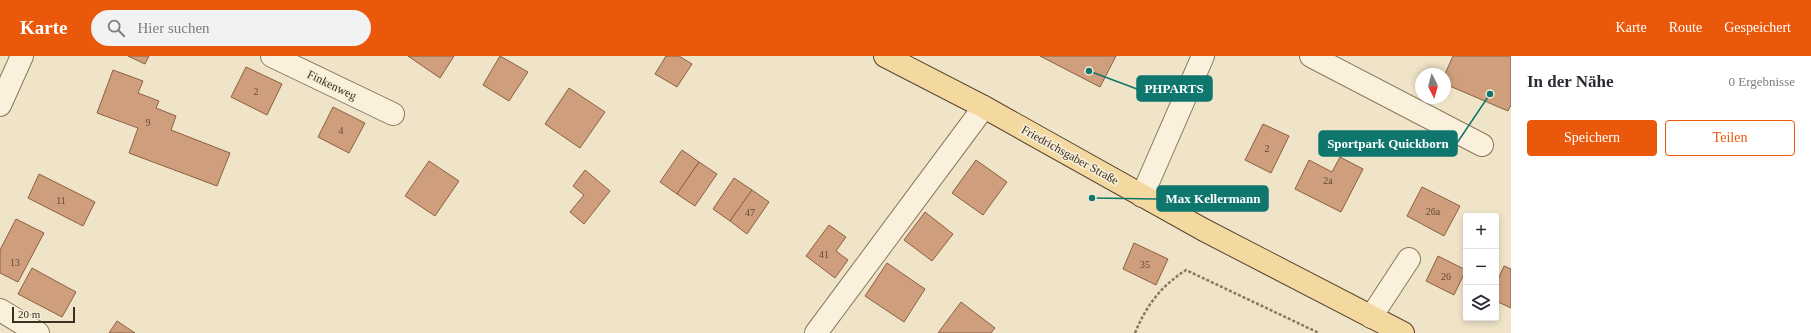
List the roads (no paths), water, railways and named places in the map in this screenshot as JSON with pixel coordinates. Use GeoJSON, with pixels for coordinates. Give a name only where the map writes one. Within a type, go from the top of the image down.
{"type":"FeatureCollection","features":[{"type":"Feature","properties":{"kind":"main road","name":"Friedrichsgaber Straße"},"geometry":{"type":"LineString","coordinates":[[885,56],[984,107],[1204,230],[1403,333]]}},
{"type":"Feature","properties":{"kind":"street"},"geometry":{"type":"LineString","coordinates":[[0,106],[22,56]]}},
{"type":"Feature","properties":{"kind":"street","name":"Finkenweg"},"geometry":{"type":"LineString","coordinates":[[272,56],[393,114]]}},
{"type":"Feature","properties":{"kind":"street"},"geometry":{"type":"LineString","coordinates":[[1142,196],[1203,56]]}},
{"type":"Feature","properties":{"kind":"street"},"geometry":{"type":"LineString","coordinates":[[1311,56],[1482,145]]}},
{"type":"Feature","properties":{"kind":"street"},"geometry":{"type":"LineString","coordinates":[[816,333],[984,107]]}},
{"type":"Feature","properties":{"kind":"street"},"geometry":{"type":"LineString","coordinates":[[1371,317],[1409,259]]}},
{"type":"Feature","properties":{"kind":"street"},"geometry":{"type":"LineString","coordinates":[[0,310],[38,333]]}},
{"type":"Feature","properties":{"kind":"place","name":"PHPARTS"},"geometry":{"type":"Point","coordinates":[1089,71]}},
{"type":"Feature","properties":{"kind":"place","name":"Sportpark Quickborn"},"geometry":{"type":"Point","coordinates":[1490,94]}},
{"type":"Feature","properties":{"kind":"place","name":"Max Kellermann"},"geometry":{"type":"Point","coordinates":[1092,198]}}]}
